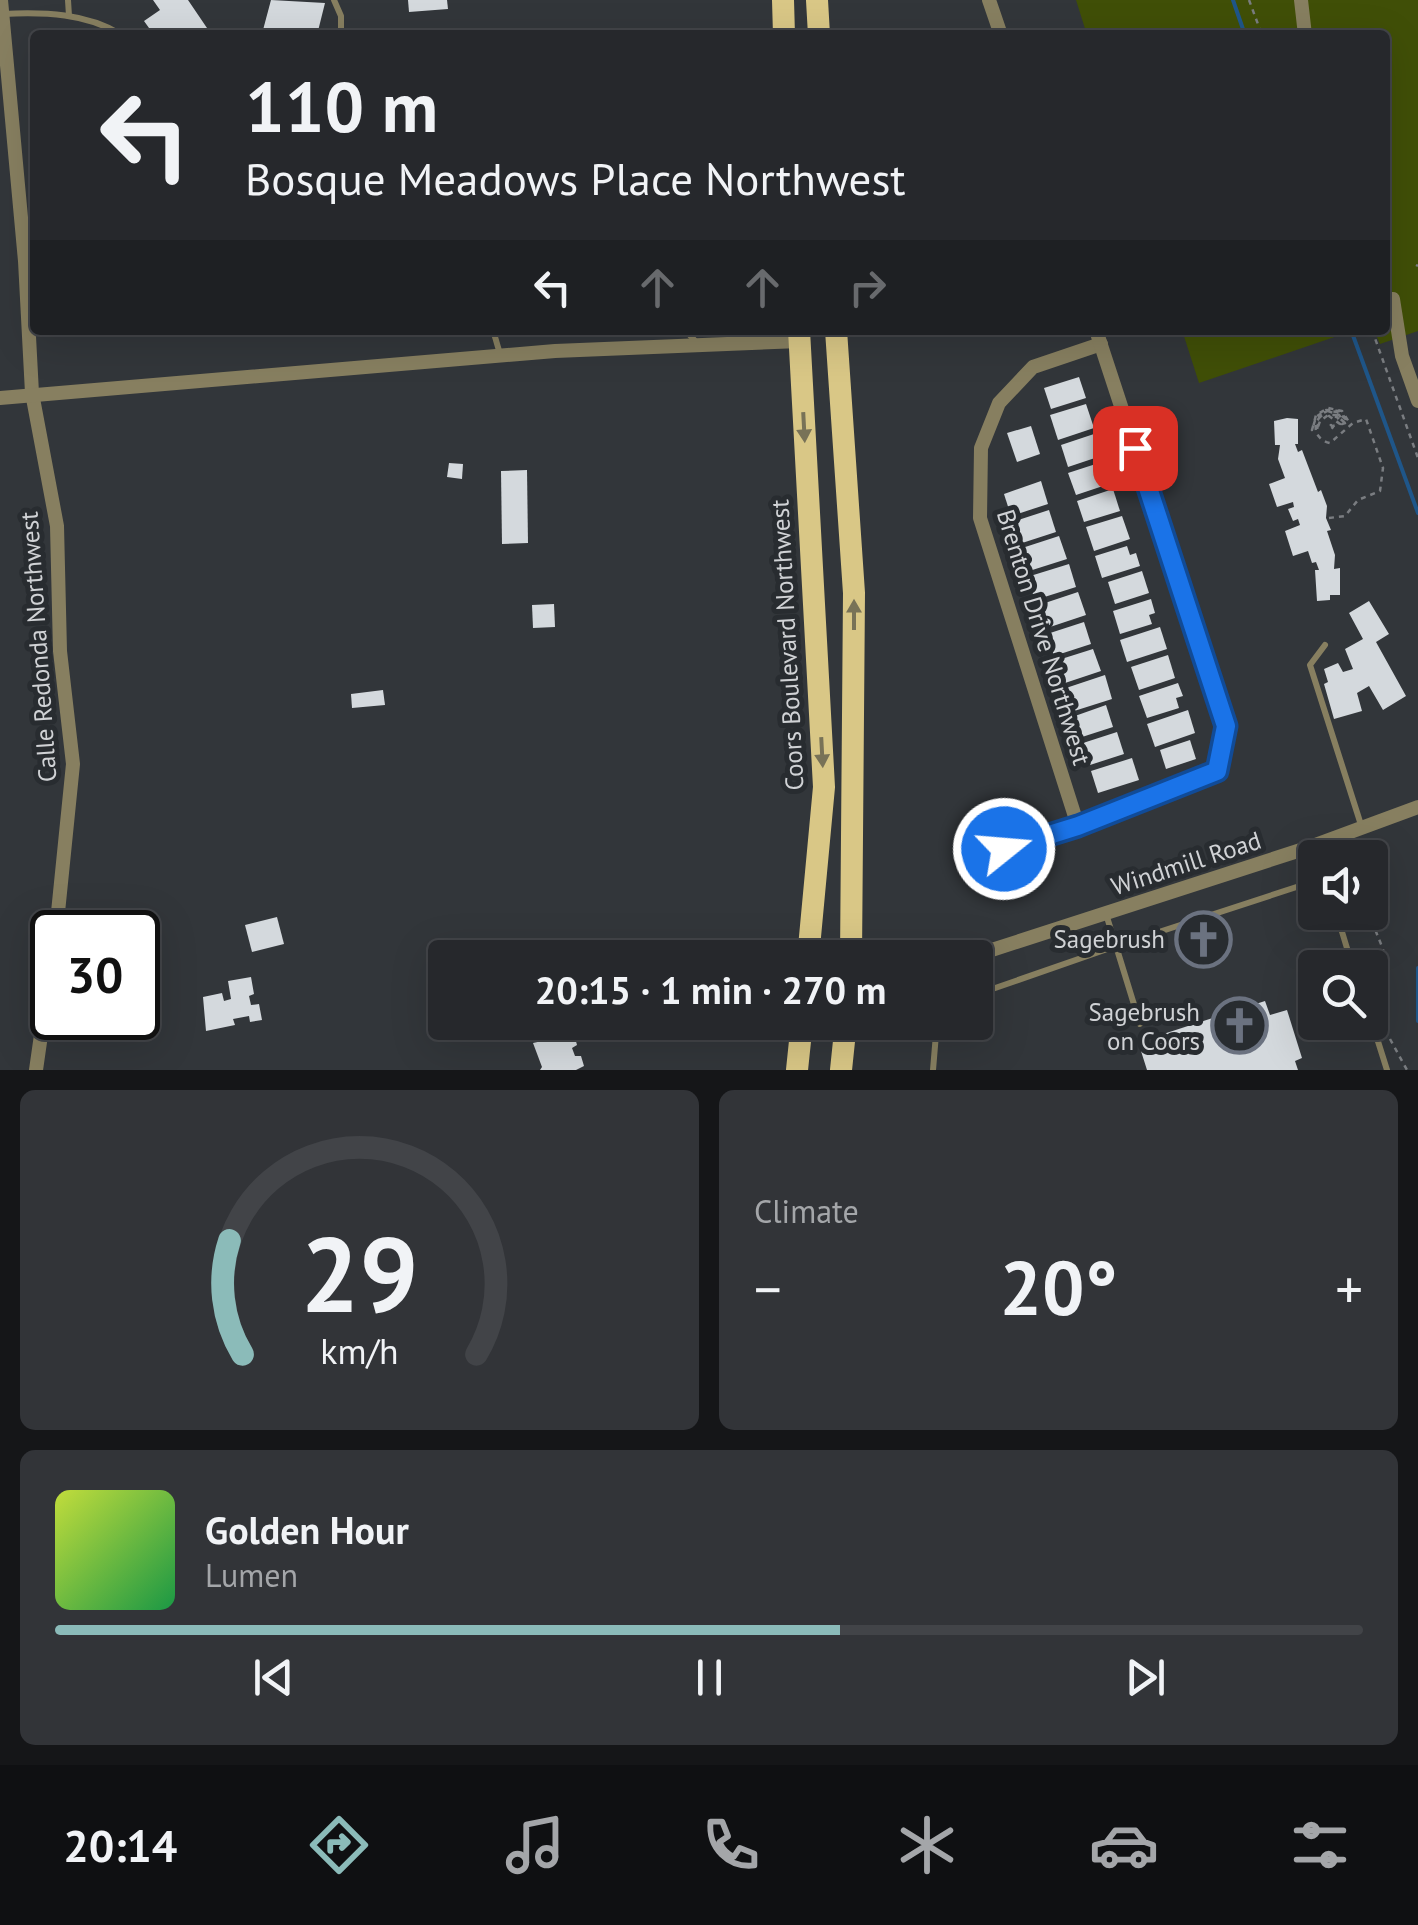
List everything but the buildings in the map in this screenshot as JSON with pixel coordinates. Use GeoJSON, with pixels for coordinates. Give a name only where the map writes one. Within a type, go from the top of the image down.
{"type":"FeatureCollection","features":[{"type":"Feature","properties":{"kind":"main road"},"geometry":{"type":"LineString","coordinates":[[783,0],[784,30]]}},
{"type":"Feature","properties":{"kind":"main road"},"geometry":{"type":"LineString","coordinates":[[816,0],[819,30]]}},
{"type":"Feature","properties":{"kind":"main road"},"geometry":{"type":"LineString","coordinates":[[836,335],[854,593],[851,940]]}},
{"type":"Feature","properties":{"kind":"main road","name":"Coors Boulevard Northwest"},"geometry":{"type":"LineString","coordinates":[[799,336],[824,787],[810,940]]}},
{"type":"Feature","properties":{"kind":"main road"},"geometry":{"type":"LineString","coordinates":[[798,1070],[800,1040]]}},
{"type":"Feature","properties":{"kind":"main road"},"geometry":{"type":"LineString","coordinates":[[841,1070],[844,1040]]}},
{"type":"Feature","properties":{"kind":"street"},"geometry":{"type":"LineString","coordinates":[[990,0],[999,30]]}},
{"type":"Feature","properties":{"kind":"street"},"geometry":{"type":"LineString","coordinates":[[1301,0],[1304,30]]}},
{"type":"Feature","properties":{"kind":"street","name":"Calle Redonda Northwest"},"geometry":{"type":"LineString","coordinates":[[1,7],[32,394],[56,526],[60,651],[73,764],[58,910]]}},
{"type":"Feature","properties":{"kind":"street"},"geometry":{"type":"LineString","coordinates":[[1393,299],[1402,356],[1418,401]]}},
{"type":"Feature","properties":{"kind":"street"},"geometry":{"type":"LineString","coordinates":[[0,398],[500,355],[799,336]]}},
{"type":"Feature","properties":{"kind":"street"},"geometry":{"type":"LineString","coordinates":[[1004,849],[1078,826],[1217,771],[1226,726],[1098,337]]}},
{"type":"Feature","properties":{"kind":"street","name":"Brenton Drive Northwest"},"geometry":{"type":"LineString","coordinates":[[1078,826],[980,518],[981,448],[999,402],[1033,368],[1098,337]]}},
{"type":"Feature","properties":{"kind":"street","name":"Windmill Road"},"geometry":{"type":"LineString","coordinates":[[1340,840],[1418,807]]}},
{"type":"Feature","properties":{"kind":"street","name":"Windmill Road"},"geometry":{"type":"LineString","coordinates":[[993,950],[1298,857]]}},
{"type":"Feature","properties":{"kind":"street"},"geometry":{"type":"LineString","coordinates":[[36,1070],[40,1040]]}},
{"type":"Feature","properties":{"kind":"lane"},"geometry":{"type":"LineString","coordinates":[[68,0],[69,16]]}},
{"type":"Feature","properties":{"kind":"lane"},"geometry":{"type":"LineString","coordinates":[[334,0],[341,16],[341,30]]}},
{"type":"Feature","properties":{"kind":"lane"},"geometry":{"type":"LineString","coordinates":[[1,7],[69,16],[114,30]]}},
{"type":"Feature","properties":{"kind":"lane"},"geometry":{"type":"LineString","coordinates":[[494,335],[500,355]]}},
{"type":"Feature","properties":{"kind":"lane"},"geometry":{"type":"LineString","coordinates":[[690,335],[699,345]]}},
{"type":"Feature","properties":{"kind":"lane"},"geometry":{"type":"LineString","coordinates":[[1325,644],[1310,665],[1362,829]]}},
{"type":"Feature","properties":{"kind":"lane"},"geometry":{"type":"LineString","coordinates":[[993,990],[1298,887]]}},
{"type":"Feature","properties":{"kind":"lane"},"geometry":{"type":"LineString","coordinates":[[1105,913],[1140,1024]]}},
{"type":"Feature","properties":{"kind":"lane"},"geometry":{"type":"LineString","coordinates":[[933,1070],[935,1040]]}},
{"type":"Feature","properties":{"kind":"lane"},"geometry":{"type":"LineString","coordinates":[[1378,1040],[1388,1070]]}},
{"type":"Feature","properties":{"kind":"path"},"geometry":{"type":"LineString","coordinates":[[1249,0],[1260,30]]}},
{"type":"Feature","properties":{"kind":"path"},"geometry":{"type":"LineString","coordinates":[[1374,335],[1418,458]]}},
{"type":"Feature","properties":{"kind":"path"},"geometry":{"type":"LineString","coordinates":[[1329,518],[1345,516],[1358,500],[1380,491],[1383,468],[1366,419],[1353,423],[1330,443],[1325,442],[1316,432],[1320,415],[1327,412],[1320,418],[1317,430],[1328,414],[1344,422],[1339,415],[1328,412],[1338,412],[1348,421],[1339,412],[1326,410],[1316,417],[1312,430],[1316,416],[1328,408],[1338,409],[1349,422],[1342,424],[1330,416],[1340,424],[1332,426]]}},
{"type":"Feature","properties":{"kind":"path"},"geometry":{"type":"LineString","coordinates":[[1390,1041],[1406,1070]]}},
{"type":"Feature","properties":{"kind":"green space"},"geometry":{"type":"Polygon","coordinates":[[[1076,0],[1418,0],[1418,331],[1380,344],[1376,335],[1390,335],[1390,30],[1085,30],[1076,0]]]}},
{"type":"Feature","properties":{"kind":"green space"},"geometry":{"type":"Polygon","coordinates":[[[1184,335],[1340,335],[1199,383],[1184,335]]]}},
{"type":"Feature","properties":{"kind":"waterway"},"geometry":{"type":"LineString","coordinates":[[1233,0],[1243,30]]}},
{"type":"Feature","properties":{"kind":"waterway"},"geometry":{"type":"LineString","coordinates":[[1353,335],[1418,513]]}},
{"type":"Feature","properties":{"kind":"waterway"},"geometry":{"type":"LineString","coordinates":[[1418,968],[1418,1021]]}},
{"type":"Feature","properties":{"kind":"place","name":"Sagebrush"},"geometry":{"type":"Point","coordinates":[1204,939]}},
{"type":"Feature","properties":{"kind":"place","name":"Sagebrush on Coors"},"geometry":{"type":"Point","coordinates":[1239,1026]}},
{"type":"Feature","properties":{"kind":"route"},"geometry":{"type":"LineString","coordinates":[[1004,849],[1078,826],[1217,771],[1226,726],[1135,448]]}}]}
